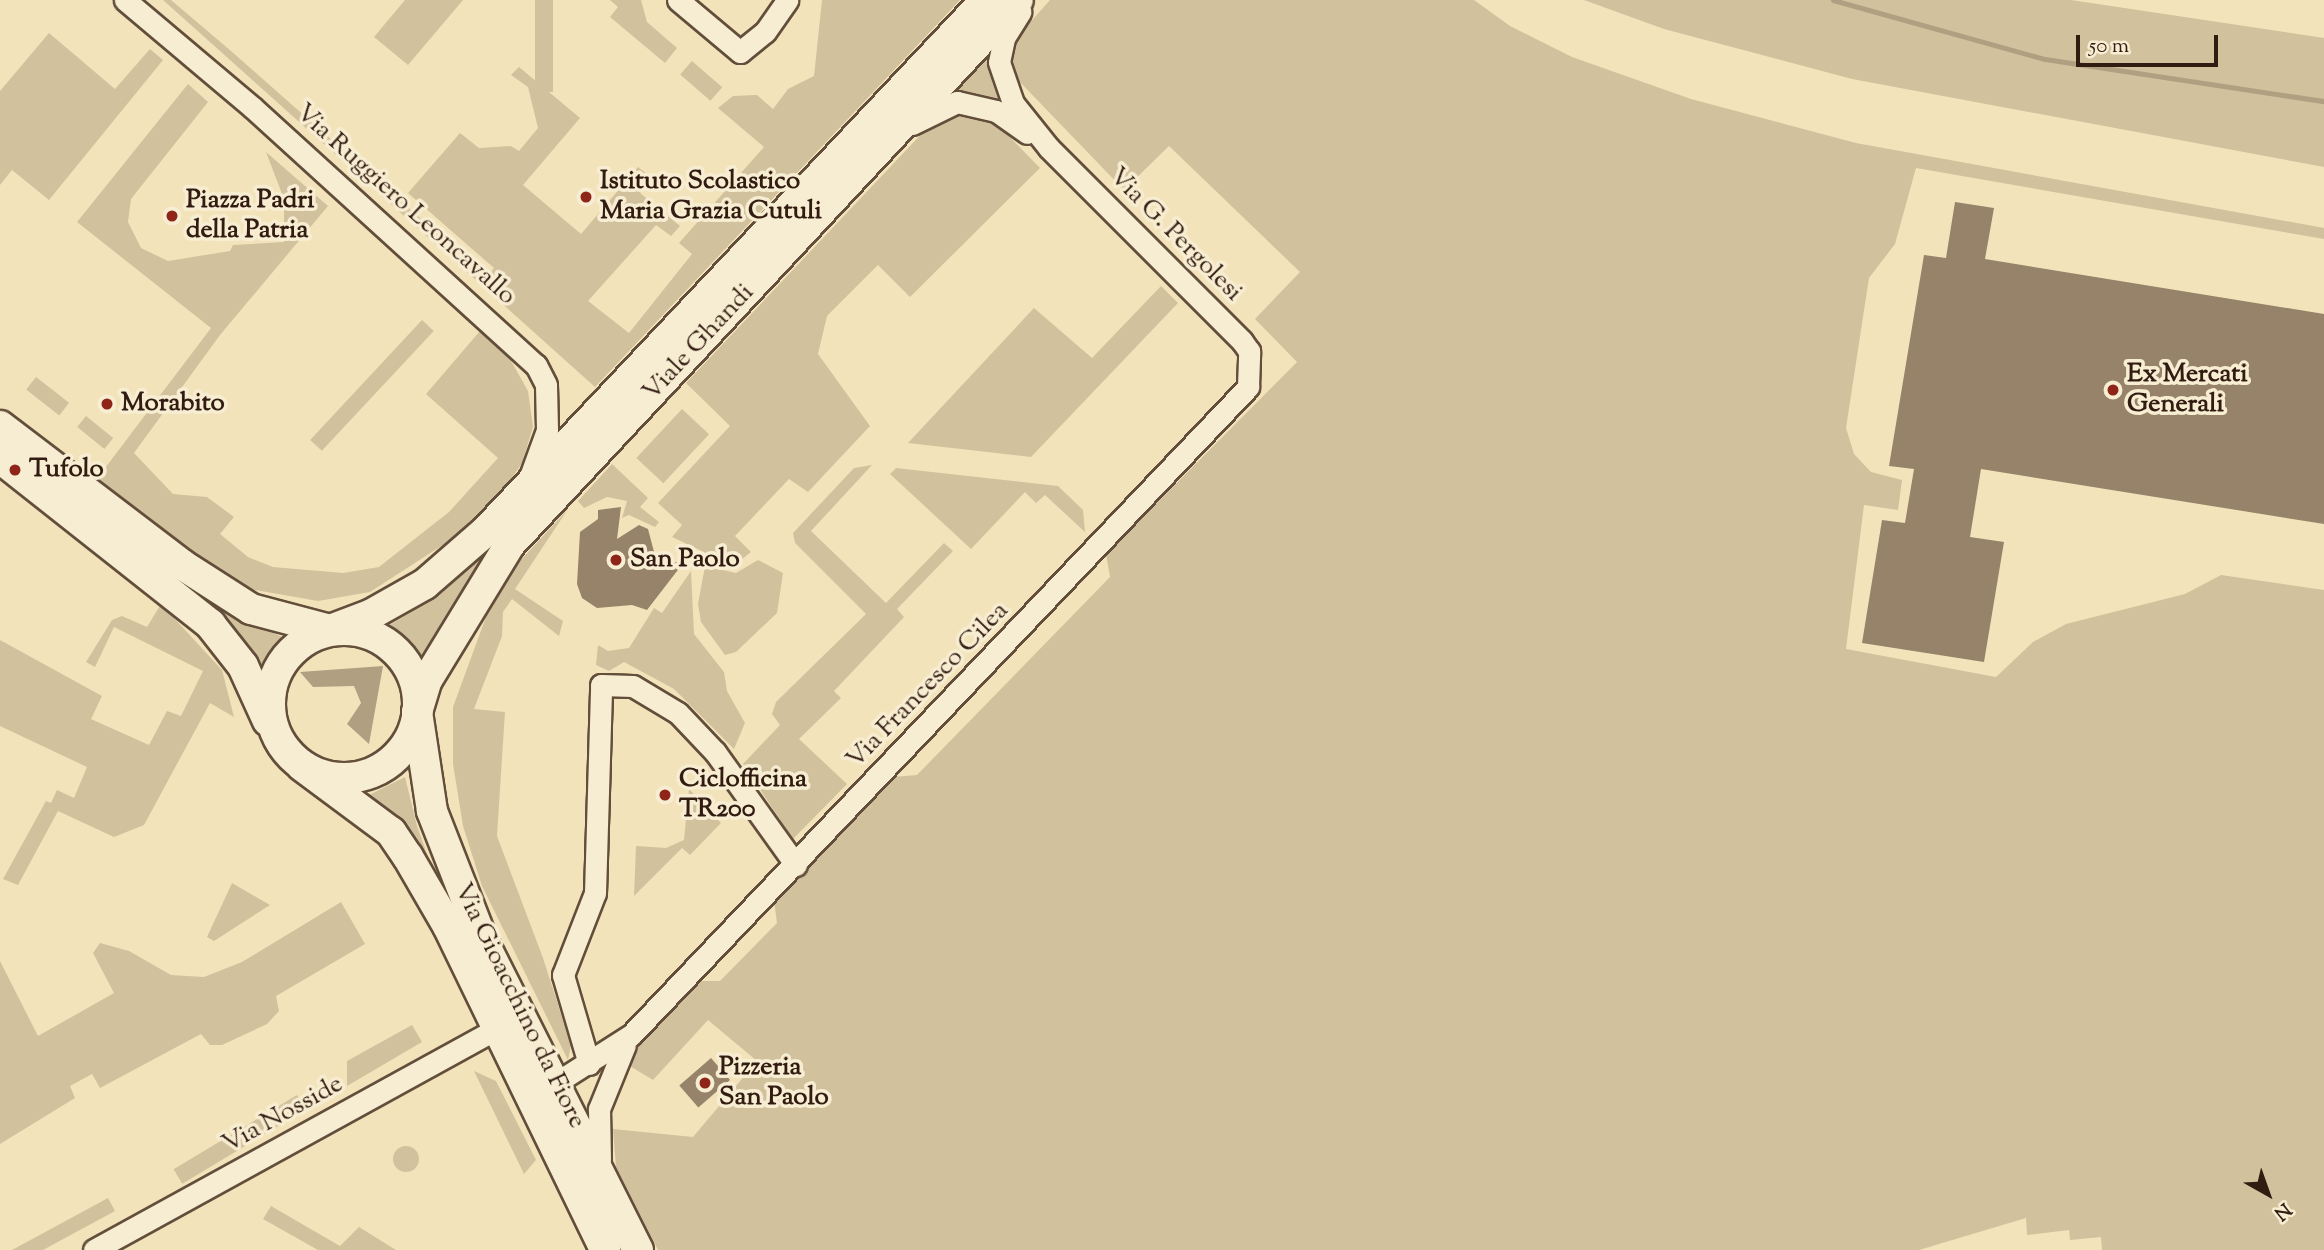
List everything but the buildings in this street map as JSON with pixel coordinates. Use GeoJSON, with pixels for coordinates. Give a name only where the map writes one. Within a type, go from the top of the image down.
{"type":"FeatureCollection","features":[{"type":"Feature","properties":{"kind":"main road","name":"Viale Ghandi"},"geometry":{"type":"LineString","coordinates":[[330,630],[425,584],[518,497],[986,0]]}},
{"type":"Feature","properties":{"kind":"main road","name":"Viale Ghandi"},"geometry":{"type":"LineString","coordinates":[[418,712],[445,646],[510,544],[1018,0]]}},
{"type":"Feature","properties":{"kind":"main road"},"geometry":{"type":"LineString","coordinates":[[0,426],[229,597],[272,616],[330,630],[369,634],[401,656],[412,673],[418,712],[401,751],[365,775],[322,775],[302,766],[278,741],[243,666],[210,624],[0,458]]}},
{"type":"Feature","properties":{"kind":"main road"},"geometry":{"type":"LineString","coordinates":[[278,741],[270,707],[276,672],[289,653],[330,630]]}},
{"type":"Feature","properties":{"kind":"main road","name":"Via Gioacchino da Fiore"},"geometry":{"type":"LineString","coordinates":[[418,712],[432,811],[483,942],[638,1250]]}},
{"type":"Feature","properties":{"kind":"main road","name":"Via Gioacchino da Fiore"},"geometry":{"type":"LineString","coordinates":[[302,766],[391,832],[449,926],[606,1250]]}},
{"type":"Feature","properties":{"kind":"street","name":"Via Ruggiero Leoncavallo"},"geometry":{"type":"LineString","coordinates":[[125,0],[458,290],[536,365],[546,385],[547,430],[541,455],[518,497]]}},
{"type":"Feature","properties":{"kind":"street"},"geometry":{"type":"LineString","coordinates":[[678,0],[740,52],[765,32],[787,0]]}},
{"type":"Feature","properties":{"kind":"street"},"geometry":{"type":"LineString","coordinates":[[1028,0],[1004,38],[998,68],[1013,103],[1049,148]]}},
{"type":"Feature","properties":{"kind":"street"},"geometry":{"type":"LineString","coordinates":[[866,165],[911,125],[957,102],[996,111],[1049,148]]}},
{"type":"Feature","properties":{"kind":"street","name":"Via G. Pergolesi"},"geometry":{"type":"LineString","coordinates":[[1049,148],[1242,341],[1251,368]]}},
{"type":"Feature","properties":{"kind":"street","name":"Via Francesco Cilea"},"geometry":{"type":"LineString","coordinates":[[631,1035],[1232,407],[1248,387],[1251,368]]}},
{"type":"Feature","properties":{"kind":"street"},"geometry":{"type":"LineString","coordinates":[[589,1064],[563,975],[595,893],[601,685],[633,686],[678,713],[715,752],[796,865]]}},
{"type":"Feature","properties":{"kind":"street","name":"Via Nosside"},"geometry":{"type":"LineString","coordinates":[[94,1250],[499,1027]]}},
{"type":"Feature","properties":{"kind":"street"},"geometry":{"type":"LineString","coordinates":[[554,1084],[631,1035]]}},
{"type":"Feature","properties":{"kind":"street"},"geometry":{"type":"LineString","coordinates":[[604,1180],[596,1136],[599,1109],[608,1075],[631,1035]]}},
{"type":"Feature","properties":{"kind":"street"},"geometry":{"type":"LineString","coordinates":[[578,1195],[597,1250]]}},
{"type":"Feature","properties":{"kind":"shaded area"},"geometry":{"type":"Polygon","coordinates":[[[163,0],[171,0],[231,51],[487,277],[494,268],[408,193],[460,133],[479,148],[511,146],[519,151],[538,128],[528,87],[511,75],[519,67],[580,118],[523,185],[581,234],[638,167],[652,178],[640,193],[680,226],[671,236],[656,225],[588,301],[629,333],[692,254],[679,243],[764,147],[718,108],[733,96],[757,95],[773,109],[788,89],[814,76],[822,0],[960,0],[595,387],[163,0]]]}},
{"type":"Feature","properties":{"kind":"shaded area"},"geometry":{"type":"Polygon","coordinates":[[[405,0],[463,0],[408,65],[374,37],[405,0]]]}},
{"type":"Feature","properties":{"kind":"shaded area"},"geometry":{"type":"Polygon","coordinates":[[[535,0],[553,0],[553,92],[535,92],[535,0]]]}},
{"type":"Feature","properties":{"kind":"shaded area"},"geometry":{"type":"Polygon","coordinates":[[[610,0],[641,0],[647,22],[677,48],[665,63],[610,17],[618,7],[610,0]]]}},
{"type":"Feature","properties":{"kind":"shaded area"},"geometry":{"type":"Polygon","coordinates":[[[1050,0],[1474,0],[1510,26],[1572,57],[1691,99],[1856,143],[2324,228],[2324,239],[1916,168],[1895,244],[1869,278],[1846,428],[1854,454],[1871,472],[1902,480],[1898,510],[1864,505],[1846,649],[1996,677],[2033,642],[2066,624],[2185,594],[2221,575],[2324,590],[2324,1250],[2102,1250],[2101,1237],[2070,1240],[2069,1230],[2027,1235],[2026,1218],[1919,1250],[658,1250],[616,1167],[613,1129],[693,1137],[757,1061],[708,1020],[653,1080],[623,1062],[698,981],[720,981],[777,923],[774,901],[893,777],[917,775],[1110,577],[1106,554],[1297,362],[1255,319],[1300,272],[1169,146],[1124,190],[1014,76],[1010,61],[1018,36],[1050,0]]]}},
{"type":"Feature","properties":{"kind":"shaded area"},"geometry":{"type":"Polygon","coordinates":[[[1584,0],[2071,0],[2324,38],[2324,167],[1852,79],[1664,29],[1584,0]]]}},
{"type":"Feature","properties":{"kind":"shaded area"},"geometry":{"type":"Polygon","coordinates":[[[49,33],[115,89],[150,49],[163,60],[49,200],[12,170],[0,185],[0,91],[49,33]]]}},
{"type":"Feature","properties":{"kind":"shaded area"},"geometry":{"type":"Polygon","coordinates":[[[990,56],[1003,103],[955,93],[990,56]]]}},
{"type":"Feature","properties":{"kind":"shaded area"},"geometry":{"type":"Polygon","coordinates":[[[692,61],[722,87],[710,101],[680,75],[692,61]]]}},
{"type":"Feature","properties":{"kind":"shaded area"},"geometry":{"type":"Polygon","coordinates":[[[188,84],[208,102],[131,199],[128,222],[141,248],[168,261],[230,251],[233,245],[284,242],[284,199],[266,152],[328,206],[220,335],[134,453],[173,494],[207,497],[234,517],[220,534],[248,557],[273,567],[343,573],[379,567],[449,512],[498,458],[426,394],[480,331],[510,359],[528,391],[533,427],[522,463],[508,484],[452,539],[370,592],[318,601],[238,587],[93,484],[211,328],[77,222],[188,84]]]}},
{"type":"Feature","properties":{"kind":"shaded area"},"geometry":{"type":"Polygon","coordinates":[[[955,113],[983,117],[1000,127],[1040,168],[910,297],[878,265],[827,316],[818,354],[870,426],[808,492],[789,479],[735,536],[751,552],[741,560],[725,562],[672,537],[682,525],[658,503],[730,426],[686,383],[928,127],[955,113]]]}},
{"type":"Feature","properties":{"kind":"shaded area"},"geometry":{"type":"Polygon","coordinates":[[[1161,286],[1178,303],[1031,457],[908,443],[1034,308],[1092,358],[1161,286]]]}},
{"type":"Feature","properties":{"kind":"shaded area"},"geometry":{"type":"Polygon","coordinates":[[[422,320],[434,331],[322,451],[310,440],[422,320]]]}},
{"type":"Feature","properties":{"kind":"shaded area"},"geometry":{"type":"Polygon","coordinates":[[[36,377],[69,403],[59,415],[26,390],[36,377]]]}},
{"type":"Feature","properties":{"kind":"shaded area"},"geometry":{"type":"Polygon","coordinates":[[[682,409],[709,434],[663,483],[636,458],[682,409]]]}},
{"type":"Feature","properties":{"kind":"shaded area"},"geometry":{"type":"Polygon","coordinates":[[[86,416],[113,438],[104,449],[77,427],[86,416]]]}},
{"type":"Feature","properties":{"kind":"shaded area"},"geometry":{"type":"Polygon","coordinates":[[[612,464],[648,498],[640,507],[659,522],[655,527],[629,515],[622,518],[627,501],[607,497],[584,508],[578,501],[612,464]]]}},
{"type":"Feature","properties":{"kind":"shaded area"},"geometry":{"type":"Polygon","coordinates":[[[872,465],[811,531],[886,603],[944,543],[953,551],[897,609],[904,617],[834,691],[841,698],[799,739],[847,784],[793,839],[743,764],[780,725],[772,714],[776,702],[866,614],[795,543],[793,533],[854,468],[872,465]]]}},
{"type":"Feature","properties":{"kind":"shaded area"},"geometry":{"type":"Polygon","coordinates":[[[896,468],[1058,486],[1083,510],[1085,532],[1045,495],[1036,503],[1025,492],[971,549],[890,474],[896,468]]]}},
{"type":"Feature","properties":{"kind":"shaded area"},"geometry":{"type":"Polygon","coordinates":[[[568,509],[515,589],[563,621],[559,636],[512,599],[503,612],[502,636],[474,709],[505,712],[497,836],[543,958],[571,1045],[568,1060],[482,886],[463,826],[453,764],[453,707],[486,617],[520,561],[568,509]]]}},
{"type":"Feature","properties":{"kind":"shaded area"},"geometry":{"type":"Polygon","coordinates":[[[492,548],[422,667],[386,627],[429,602],[492,548]]]}},
{"type":"Feature","properties":{"kind":"shaded area"},"geometry":{"type":"Polygon","coordinates":[[[758,560],[783,573],[777,613],[736,652],[725,655],[701,622],[698,604],[705,566],[736,573],[758,560]]]}},
{"type":"Feature","properties":{"kind":"shaded area"},"geometry":{"type":"Polygon","coordinates":[[[691,571],[694,634],[724,672],[727,691],[745,723],[734,749],[674,689],[624,662],[609,671],[596,665],[598,645],[608,651],[629,648],[654,608],[662,613],[691,571]]]}},
{"type":"Feature","properties":{"kind":"shaded area"},"geometry":{"type":"Polygon","coordinates":[[[197,594],[286,639],[261,678],[231,630],[197,594]]]}},
{"type":"Feature","properties":{"kind":"shaded area"},"geometry":{"type":"Polygon","coordinates":[[[161,604],[222,670],[234,717],[210,703],[144,825],[114,837],[58,811],[18,885],[3,879],[46,801],[51,803],[57,790],[74,798],[87,767],[0,726],[0,640],[102,696],[91,719],[149,745],[167,711],[181,716],[203,671],[114,627],[95,667],[86,662],[112,620],[122,616],[147,627],[161,604]]]}},
{"type":"Feature","properties":{"kind":"shaded area"},"geometry":{"type":"Polygon","coordinates":[[[383,666],[369,744],[347,724],[361,703],[354,686],[313,687],[300,672],[383,666]]]}},
{"type":"Feature","properties":{"kind":"shaded area"},"geometry":{"type":"Polygon","coordinates":[[[405,777],[417,826],[435,876],[369,795],[405,777]]]}},
{"type":"Feature","properties":{"kind":"shaded area"},"geometry":{"type":"Polygon","coordinates":[[[689,789],[721,823],[690,855],[682,848],[634,896],[636,846],[666,848],[684,840],[689,789]]]}},
{"type":"Feature","properties":{"kind":"shaded area"},"geometry":{"type":"Polygon","coordinates":[[[232,883],[270,905],[214,941],[207,937],[232,883]]]}},
{"type":"Feature","properties":{"kind":"shaded area"},"geometry":{"type":"Polygon","coordinates":[[[341,902],[365,944],[276,996],[279,1011],[267,1024],[222,1045],[210,1045],[201,1034],[100,1088],[92,1074],[70,1086],[75,1098],[0,1144],[0,961],[38,1036],[114,993],[93,953],[100,943],[129,951],[171,975],[204,977],[242,962],[341,902]]]}},
{"type":"Feature","properties":{"kind":"shaded area"},"geometry":{"type":"Polygon","coordinates":[[[412,1025],[422,1042],[347,1086],[347,1061],[412,1025]]]}},
{"type":"Feature","properties":{"kind":"shaded area"},"geometry":{"type":"Polygon","coordinates":[[[474,1071],[496,1081],[536,1160],[524,1174],[474,1071]]]}},
{"type":"Feature","properties":{"kind":"shaded area"},"geometry":{"type":"Polygon","coordinates":[[[297,1095],[306,1110],[182,1184],[174,1169],[297,1095]]]}},
{"type":"Feature","properties":{"kind":"shaded area"},"geometry":{"type":"Polygon","coordinates":[[[406,1146],[415,1150],[419,1159],[415,1168],[406,1172],[397,1168],[393,1159],[397,1150],[406,1146]]]}},
{"type":"Feature","properties":{"kind":"shaded area"},"geometry":{"type":"Polygon","coordinates":[[[108,1198],[115,1211],[43,1250],[12,1250],[108,1198]]]}},
{"type":"Feature","properties":{"kind":"shaded area"},"geometry":{"type":"Polygon","coordinates":[[[271,1206],[340,1246],[359,1227],[396,1250],[318,1250],[263,1219],[271,1206]]]}},
{"type":"Feature","properties":{"kind":"waterway"},"geometry":{"type":"LineString","coordinates":[[1833,0],[2045,59],[2324,101]]}},
{"type":"Feature","properties":{"kind":"place","name":"Istituto Scolastico Maria Grazia Cutuli"},"geometry":{"type":"Point","coordinates":[586,197]}},
{"type":"Feature","properties":{"kind":"place","name":"Piazza Padri della Patria"},"geometry":{"type":"Point","coordinates":[172,216]}},
{"type":"Feature","properties":{"kind":"place","name":"Ex Mercati Generali"},"geometry":{"type":"Point","coordinates":[2113,390]}},
{"type":"Feature","properties":{"kind":"place","name":"Morabito"},"geometry":{"type":"Point","coordinates":[107,404]}},
{"type":"Feature","properties":{"kind":"place","name":"Tufolo"},"geometry":{"type":"Point","coordinates":[15,470]}},
{"type":"Feature","properties":{"kind":"place","name":"San Paolo"},"geometry":{"type":"Point","coordinates":[616,560]}},
{"type":"Feature","properties":{"kind":"place","name":"Ciclofficina TR200"},"geometry":{"type":"Point","coordinates":[665,795]}},
{"type":"Feature","properties":{"kind":"place","name":"Pizzeria San Paolo"},"geometry":{"type":"Point","coordinates":[705,1083]}}]}
